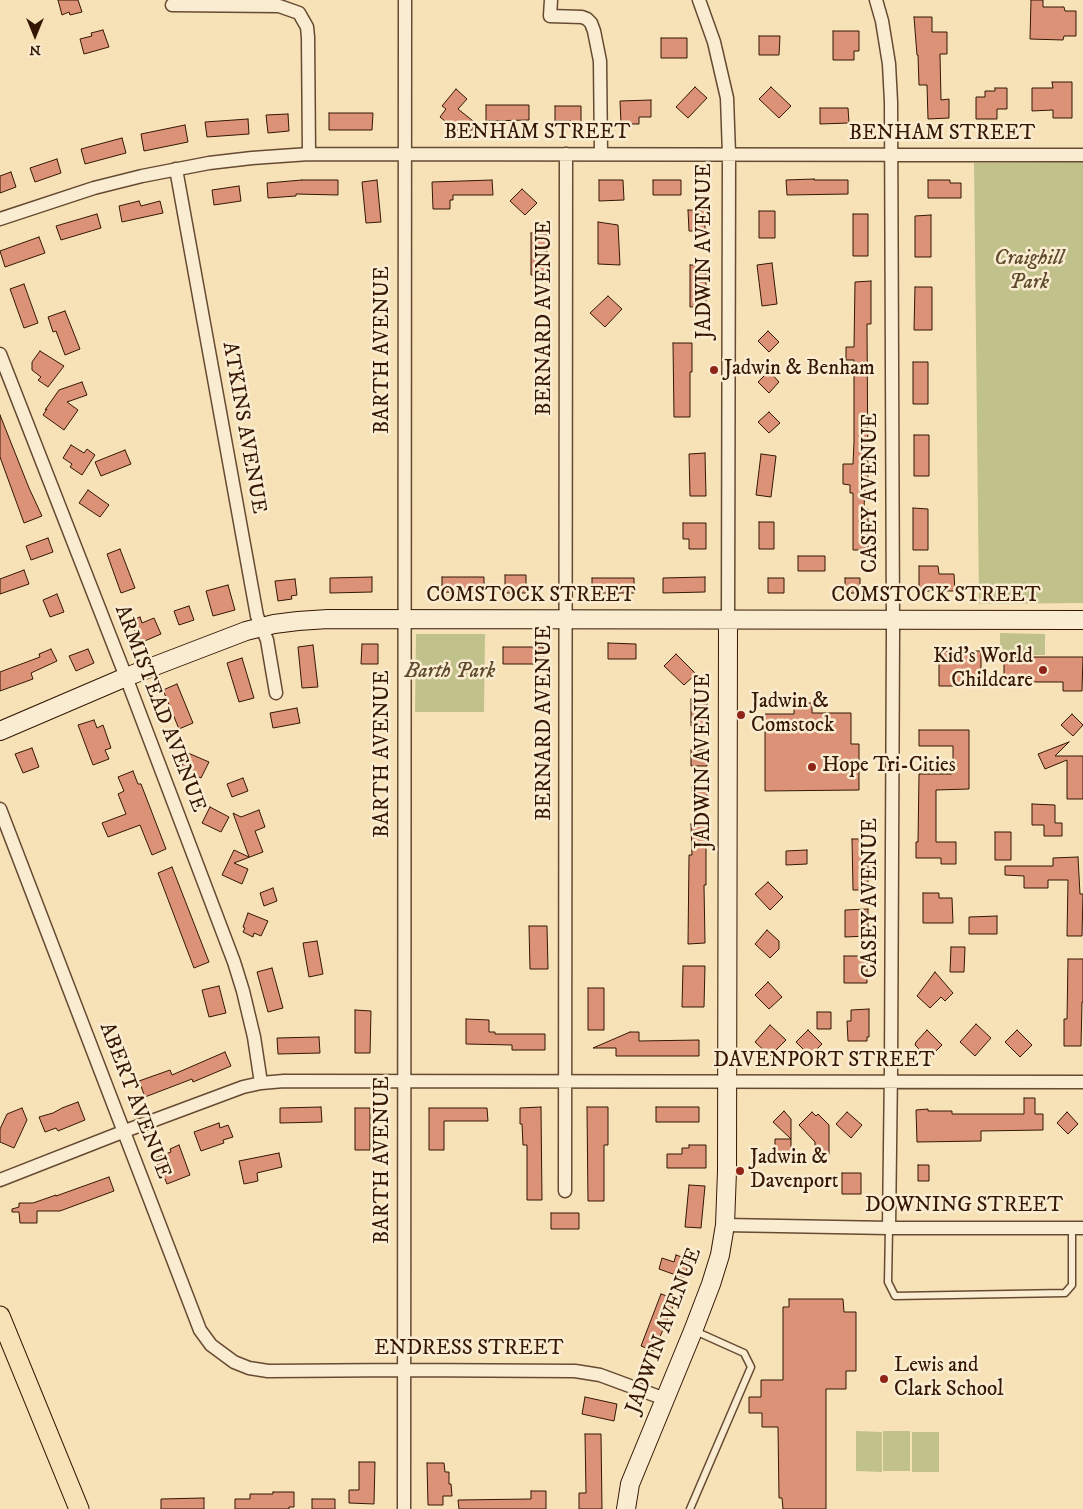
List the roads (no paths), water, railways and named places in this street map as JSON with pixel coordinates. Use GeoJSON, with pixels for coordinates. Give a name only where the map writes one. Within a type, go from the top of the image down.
{"type":"FeatureCollection","features":[{"type":"Feature","properties":{"kind":"main road"},"geometry":{"type":"LineString","coordinates":[[0,1316],[79,1509]]}},
{"type":"Feature","properties":{"kind":"street","name":"BARTH AVENUE"},"geometry":{"type":"LineString","coordinates":[[404,1509],[405,0]]}},
{"type":"Feature","properties":{"kind":"street"},"geometry":{"type":"LineString","coordinates":[[550,0],[550,16],[582,17],[591,23],[594,31],[600,61],[601,154]]}},
{"type":"Feature","properties":{"kind":"street","name":"JADWIN AVENUE"},"geometry":{"type":"LineString","coordinates":[[626,1509],[630,1484],[694,1331],[718,1262],[726,1226],[729,154],[727,98],[714,42],[699,0]]}},
{"type":"Feature","properties":{"kind":"street","name":"CASEY AVENUE"},"geometry":{"type":"LineString","coordinates":[[876,0],[882,21],[889,64],[891,155],[893,620],[889,1228]]}},
{"type":"Feature","properties":{"kind":"street"},"geometry":{"type":"LineString","coordinates":[[172,6],[279,6],[299,13],[307,27],[308,37],[309,154]]}},
{"type":"Feature","properties":{"kind":"street","name":"BENHAM STREET"},"geometry":{"type":"LineString","coordinates":[[0,219],[94,188],[176,169],[244,159],[309,154],[1083,155]]}},
{"type":"Feature","properties":{"kind":"street","name":"BERNARD AVENUE"},"geometry":{"type":"LineString","coordinates":[[565,1082],[567,619],[566,154]]}},
{"type":"Feature","properties":{"kind":"street","name":"ATKINS AVENUE"},"geometry":{"type":"LineString","coordinates":[[176,169],[257,616],[267,640],[276,693]]}},
{"type":"Feature","properties":{"kind":"street","name":"ARMISTEAD AVENUE"},"geometry":{"type":"LineString","coordinates":[[0,354],[126,677],[234,962],[254,1037],[261,1084]]}},
{"type":"Feature","properties":{"kind":"street","name":"COMSTOCK STREET"},"geometry":{"type":"LineString","coordinates":[[0,731],[126,677],[246,631],[298,621],[328,619],[1083,620]]}},
{"type":"Feature","properties":{"kind":"street","name":"ABERT AVENUE"},"geometry":{"type":"LineString","coordinates":[[0,809],[200,1330],[211,1345],[234,1362],[249,1368],[268,1371]]}},
{"type":"Feature","properties":{"kind":"street","name":"DAVENPORT STREET"},"geometry":{"type":"LineString","coordinates":[[0,1180],[124,1131],[243,1088],[284,1081],[1083,1082]]}},
{"type":"Feature","properties":{"kind":"street"},"geometry":{"type":"LineString","coordinates":[[565,1082],[565,1191]]}},
{"type":"Feature","properties":{"kind":"street","name":"DOWNING STREET"},"geometry":{"type":"LineString","coordinates":[[726,1226],[1078,1228]]}},
{"type":"Feature","properties":{"kind":"street","name":"ENDRESS STREET"},"geometry":{"type":"LineString","coordinates":[[268,1371],[575,1371],[600,1375],[665,1398]]}},
{"type":"Feature","properties":{"kind":"lane"},"geometry":{"type":"LineString","coordinates":[[889,1228],[888,1282],[895,1296],[1066,1293],[1072,1285],[1078,1228]]}},
{"type":"Feature","properties":{"kind":"lane"},"geometry":{"type":"LineString","coordinates":[[690,1509],[751,1367],[744,1353],[694,1331]]}},
{"type":"Feature","properties":{"kind":"place","name":"Jadwin & Benham"},"geometry":{"type":"Point","coordinates":[714,370]}},
{"type":"Feature","properties":{"kind":"place","name":"Kid's World Childcare"},"geometry":{"type":"Point","coordinates":[1043,670]}},
{"type":"Feature","properties":{"kind":"place","name":"Jadwin & Comstock"},"geometry":{"type":"Point","coordinates":[741,715]}},
{"type":"Feature","properties":{"kind":"place","name":"Hope Tri-Cities"},"geometry":{"type":"Point","coordinates":[812,767]}},
{"type":"Feature","properties":{"kind":"place","name":"Jadwin & Davenport"},"geometry":{"type":"Point","coordinates":[740,1171]}},
{"type":"Feature","properties":{"kind":"place","name":"Lewis and Clark School"},"geometry":{"type":"Point","coordinates":[884,1379]}},
{"type":"Feature","properties":{"kind":"park label","name":"Craighill Park"},"geometry":{"type":"Point","coordinates":[1029,272]}},
{"type":"Feature","properties":{"kind":"park label","name":"Barth Park"},"geometry":{"type":"Point","coordinates":[450,673]}}]}
